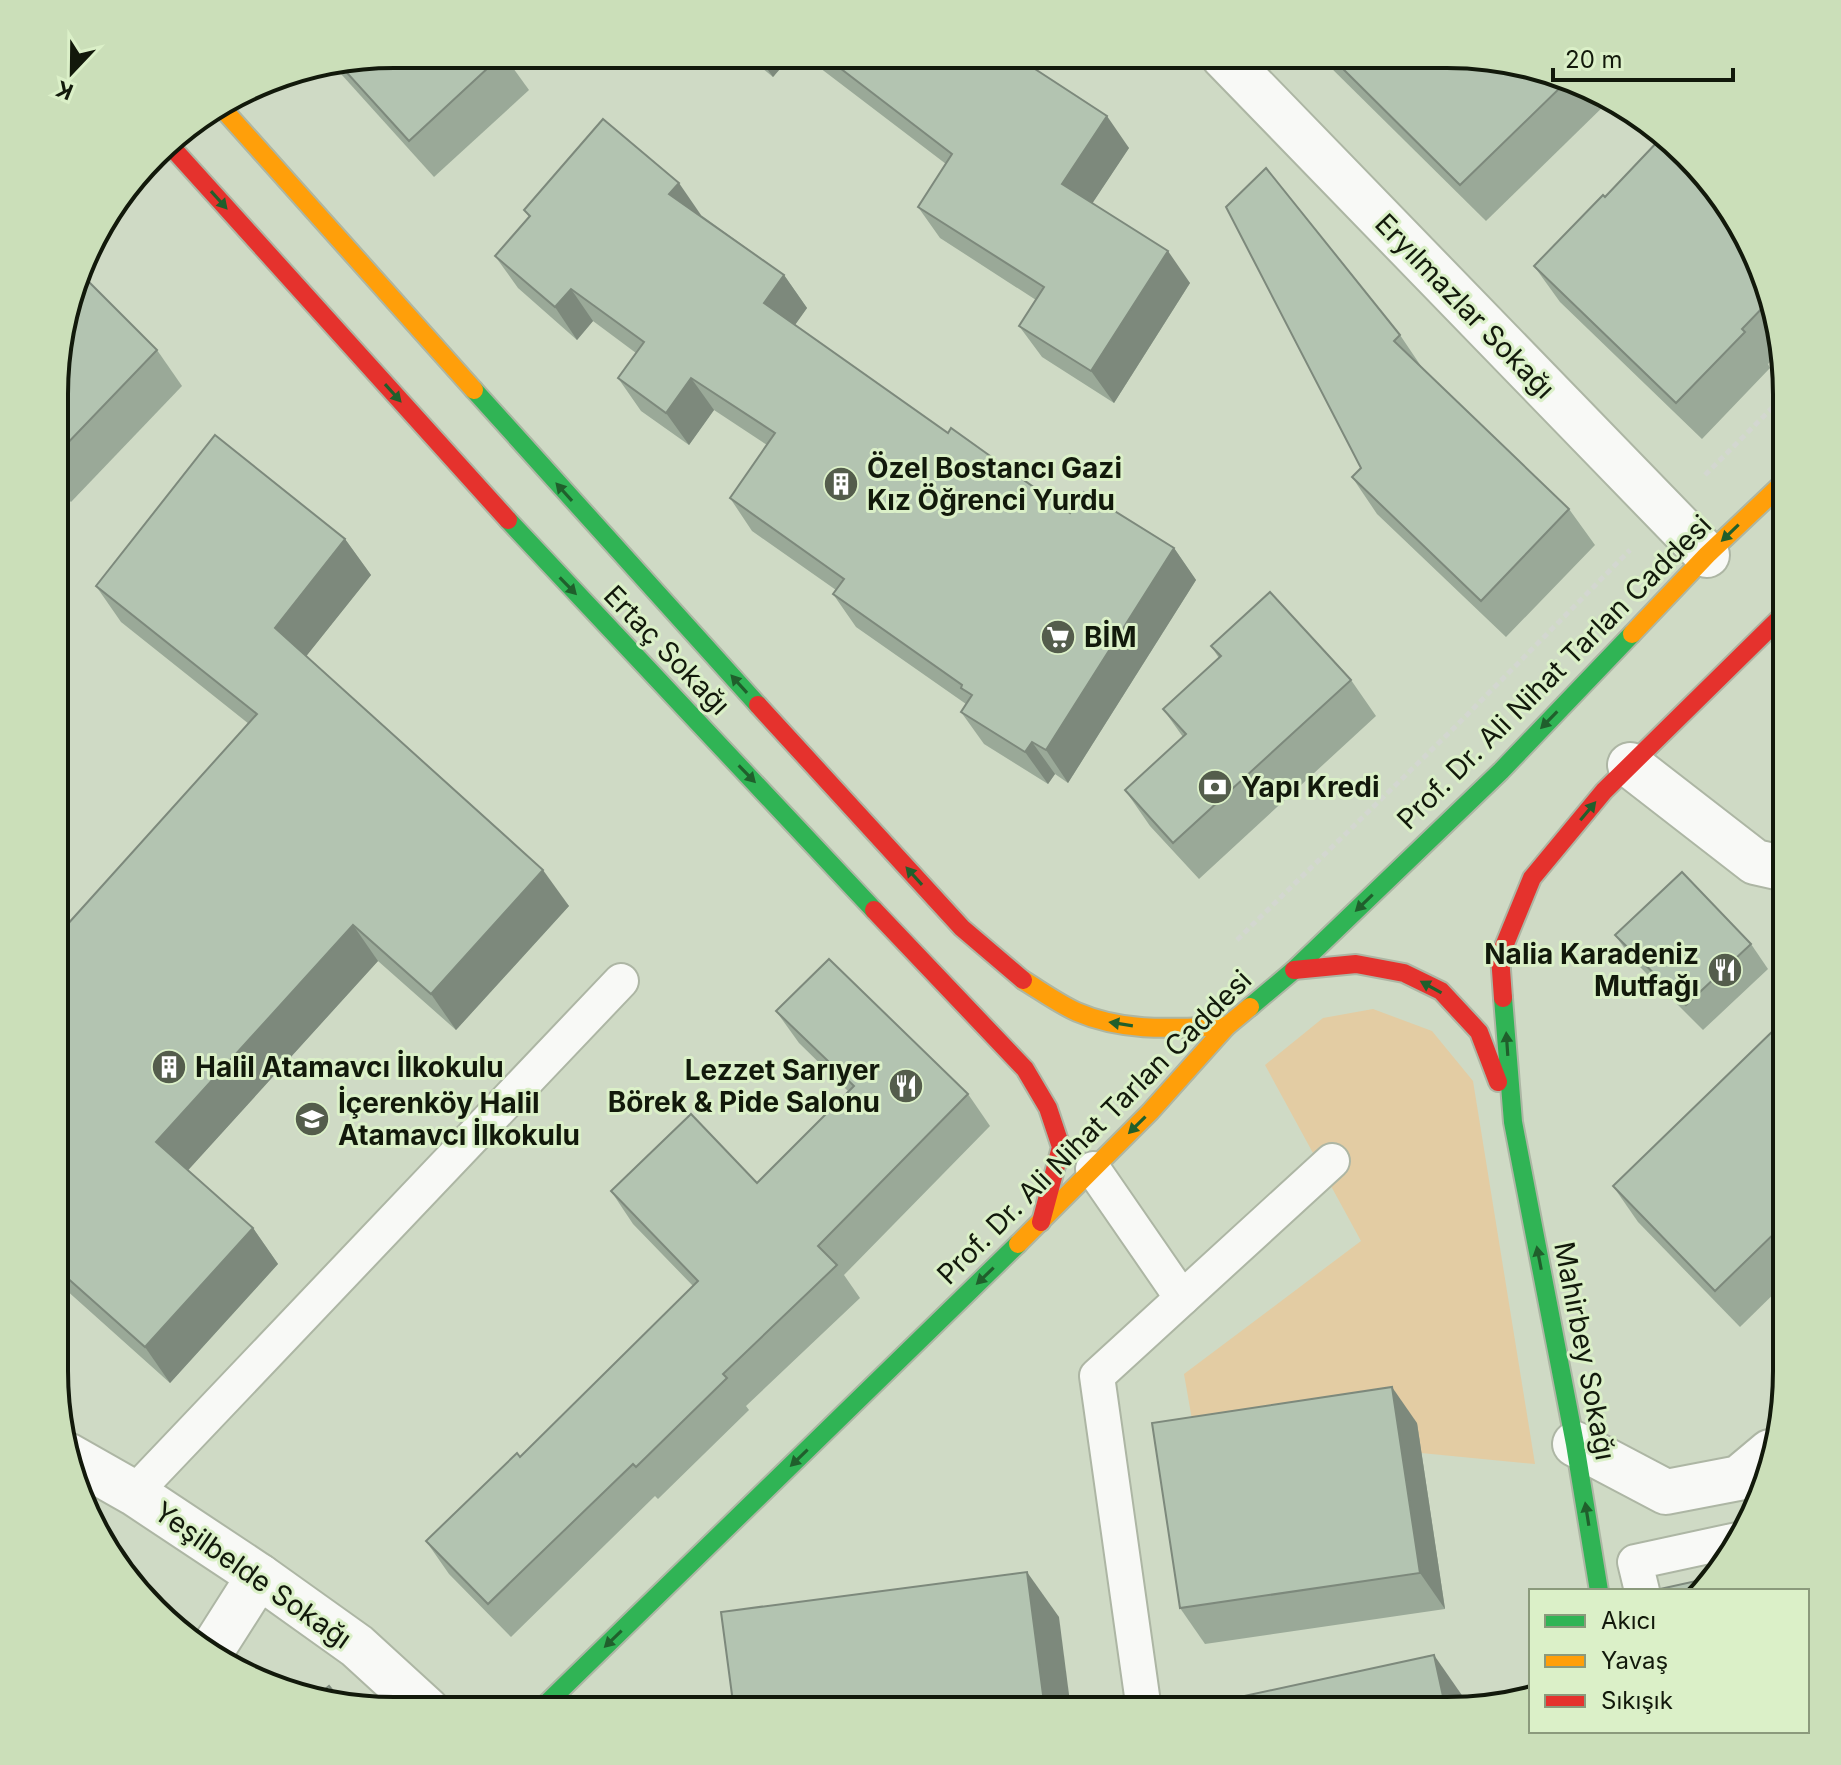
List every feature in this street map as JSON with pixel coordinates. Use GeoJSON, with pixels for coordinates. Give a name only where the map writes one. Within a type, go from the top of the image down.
{"type":"FeatureCollection","features":[{"type":"Feature","properties":{"kind":"main road","name":"Ertaç Sokağı"},"geometry":{"type":"LineString","coordinates":[[227,114],[588,518],[962,928],[1018,977],[1076,1012],[1109,1023],[1147,1028],[1227,1026]]}},
{"type":"Feature","properties":{"kind":"main road","name":"Ertaç Sokağı"},"geometry":{"type":"LineString","coordinates":[[176,152],[544,561],[1025,1069],[1048,1108],[1061,1147],[1041,1222]]}},
{"type":"Feature","properties":{"kind":"main road","name":"Prof. Dr. Ali Nihat Tarlan Caddesi"},"geometry":{"type":"LineString","coordinates":[[553,1697],[1041,1222],[1150,1112],[1227,1026],[1294,970],[1501,771],[1707,555],[1773,492]]}},
{"type":"Feature","properties":{"kind":"main road"},"geometry":{"type":"LineString","coordinates":[[1513,1122],[1500,956],[1532,878],[1604,791],[1773,625]]}},
{"type":"Feature","properties":{"kind":"main road"},"geometry":{"type":"LineString","coordinates":[[1294,970],[1356,964],[1404,973],[1441,991],[1479,1032],[1513,1122]]}},
{"type":"Feature","properties":{"kind":"main road","name":"Mahirbey Sokağı"},"geometry":{"type":"LineString","coordinates":[[1513,1122],[1575,1444],[1599,1589]]}},
{"type":"Feature","properties":{"kind":"street","name":"Eryılmazlar Sokağı"},"geometry":{"type":"LineString","coordinates":[[1235,68],[1707,555]]}},
{"type":"Feature","properties":{"kind":"street"},"geometry":{"type":"LineString","coordinates":[[1630,765],[1755,862],[1773,866]]}},
{"type":"Feature","properties":{"kind":"street"},"geometry":{"type":"LineString","coordinates":[[1575,1444],[1666,1492],[1739,1478],[1761,1460]]}},
{"type":"Feature","properties":{"kind":"street","name":"Yeşilbelde Sokağı"},"geometry":{"type":"LineString","coordinates":[[81,1463],[134,1493],[259,1576],[357,1646],[413,1697]]}},
{"type":"Feature","properties":{"kind":"street"},"geometry":{"type":"LineString","coordinates":[[216,1644],[259,1576]]}},
{"type":"Feature","properties":{"kind":"lane"},"geometry":{"type":"LineString","coordinates":[[134,1493],[621,981]]}},
{"type":"Feature","properties":{"kind":"lane"},"geometry":{"type":"LineString","coordinates":[[1142,1697],[1097,1376],[1332,1161]]}},
{"type":"Feature","properties":{"kind":"lane"},"geometry":{"type":"LineString","coordinates":[[1093,1169],[1182,1298]]}},
{"type":"Feature","properties":{"kind":"lane"},"geometry":{"type":"LineString","coordinates":[[1642,1589],[1635,1562],[1724,1543]]}},
{"type":"Feature","properties":{"kind":"path"},"geometry":{"type":"LineString","coordinates":[[1237,940],[1456,726],[1773,407]]}},
{"type":"Feature","properties":{"kind":"shaded area"},"geometry":{"type":"Polygon","coordinates":[[[1373,1009],[1432,1031],[1473,1081],[1535,1464],[1194,1431],[1184,1374],[1361,1241],[1265,1065],[1323,1018],[1373,1009]]]}},
{"type":"Feature","properties":{"kind":"building"},"geometry":{"type":"Polygon","coordinates":[[[394,68],[488,68],[409,141],[346,72],[394,68]]]}},
{"type":"Feature","properties":{"kind":"building"},"geometry":{"type":"Polygon","coordinates":[[[840,68],[1033,68],[1107,116],[1062,184],[1168,251],[1091,371],[1019,326],[1044,287],[918,207],[952,154],[840,68]]]}},
{"type":"Feature","properties":{"kind":"building"},"geometry":{"type":"Polygon","coordinates":[[[1342,68],[1469,69],[1511,74],[1560,88],[1460,185],[1342,68]]]}},
{"type":"Feature","properties":{"kind":"building"},"geometry":{"type":"Polygon","coordinates":[[[603,119],[679,183],[669,194],[784,275],[764,303],[948,433],[951,428],[1070,513],[1084,492],[1174,548],[1046,750],[1032,742],[1025,752],[961,712],[972,695],[961,688],[962,685],[833,594],[844,579],[730,498],[775,433],[691,378],[666,413],[618,378],[644,342],[571,289],[555,307],[495,256],[530,216],[524,210],[603,119]]]}},
{"type":"Feature","properties":{"kind":"building"},"geometry":{"type":"Polygon","coordinates":[[[1656,144],[1706,195],[1729,231],[1756,289],[1762,308],[1742,329],[1745,332],[1676,403],[1534,266],[1603,195],[1605,197],[1656,144]]]}},
{"type":"Feature","properties":{"kind":"building"},"geometry":{"type":"Polygon","coordinates":[[[1266,168],[1400,335],[1394,341],[1569,509],[1481,601],[1352,477],[1361,468],[1226,207],[1266,168]]]}},
{"type":"Feature","properties":{"kind":"building"},"geometry":{"type":"Polygon","coordinates":[[[88,281],[157,350],[68,443],[71,351],[88,281]]]}},
{"type":"Feature","properties":{"kind":"building","name":"Halil Atamavcı İlkokulu"},"geometry":{"type":"Polygon","coordinates":[[[215,435],[345,539],[275,628],[543,870],[431,994],[353,925],[156,1142],[253,1228],[145,1347],[68,1279],[68,924],[257,714],[96,586],[215,435]]]}},
{"type":"Feature","properties":{"kind":"building"},"geometry":{"type":"Polygon","coordinates":[[[1270,592],[1351,680],[1173,843],[1125,790],[1186,734],[1163,709],[1221,656],[1211,646],[1270,592]]]}},
{"type":"Feature","properties":{"kind":"building"},"geometry":{"type":"Polygon","coordinates":[[[1682,872],[1751,944],[1686,1005],[1615,935],[1682,872]]]}},
{"type":"Feature","properties":{"kind":"building"},"geometry":{"type":"Polygon","coordinates":[[[829,959],[968,1094],[818,1246],[837,1265],[723,1374],[727,1378],[636,1467],[633,1464],[488,1604],[426,1541],[517,1453],[520,1457],[698,1281],[611,1191],[691,1114],[757,1183],[854,1086],[776,1011],[829,959]]]}},
{"type":"Feature","properties":{"kind":"building"},"geometry":{"type":"Polygon","coordinates":[[[1773,1031],[1773,1235],[1715,1291],[1613,1186],[1773,1031]]]}},
{"type":"Feature","properties":{"kind":"building"},"geometry":{"type":"Polygon","coordinates":[[[1392,1387],[1420,1573],[1180,1608],[1152,1423],[1392,1387]]]}},
{"type":"Feature","properties":{"kind":"building"},"geometry":{"type":"Polygon","coordinates":[[[1027,1572],[1043,1697],[732,1697],[721,1612],[1027,1572]]]}},
{"type":"Feature","properties":{"kind":"building"},"geometry":{"type":"Polygon","coordinates":[[[1696,1581],[1689,1589],[1660,1589],[1696,1581]]]}},
{"type":"Feature","properties":{"kind":"building"},"geometry":{"type":"Polygon","coordinates":[[[1434,1655],[1443,1697],[1240,1697],[1434,1655]]]}},
{"type":"Feature","properties":{"kind":"traffic: fast"},"geometry":{"type":"LineString","coordinates":[[474,390],[758,705]]}},
{"type":"Feature","properties":{"kind":"traffic: fast"},"geometry":{"type":"LineString","coordinates":[[508,520],[874,910]]}},
{"type":"Feature","properties":{"kind":"traffic: fast"},"geometry":{"type":"LineString","coordinates":[[1250,1007],[1294,970],[1501,771],[1632,634]]}},
{"type":"Feature","properties":{"kind":"traffic: fast"},"geometry":{"type":"LineString","coordinates":[[1503,998],[1513,1122],[1575,1444],[1599,1589]]}},
{"type":"Feature","properties":{"kind":"traffic: fast"},"geometry":{"type":"LineString","coordinates":[[553,1697],[1018,1244]]}},
{"type":"Feature","properties":{"kind":"traffic: slow"},"geometry":{"type":"LineString","coordinates":[[227,114],[474,390]]}},
{"type":"Feature","properties":{"kind":"traffic: slow"},"geometry":{"type":"LineString","coordinates":[[1632,634],[1707,555],[1773,492]]}},
{"type":"Feature","properties":{"kind":"traffic: slow"},"geometry":{"type":"LineString","coordinates":[[1023,980],[1070,1009],[1095,1019],[1151,1028],[1227,1026]]}},
{"type":"Feature","properties":{"kind":"traffic: slow"},"geometry":{"type":"LineString","coordinates":[[1018,1244],[1150,1112],[1227,1026],[1250,1007]]}},
{"type":"Feature","properties":{"kind":"traffic: jam"},"geometry":{"type":"LineString","coordinates":[[176,152],[508,520]]}},
{"type":"Feature","properties":{"kind":"traffic: jam"},"geometry":{"type":"LineString","coordinates":[[1503,998],[1500,956],[1532,878],[1604,791],[1773,625]]}},
{"type":"Feature","properties":{"kind":"traffic: jam"},"geometry":{"type":"LineString","coordinates":[[758,705],[962,928],[1023,980]]}},
{"type":"Feature","properties":{"kind":"traffic: jam"},"geometry":{"type":"LineString","coordinates":[[874,910],[1025,1069],[1048,1108],[1061,1147],[1041,1222]]}},
{"type":"Feature","properties":{"kind":"traffic: jam"},"geometry":{"type":"LineString","coordinates":[[1294,970],[1356,964],[1404,973],[1441,991],[1479,1032],[1498,1082]]}},
{"type":"Feature","properties":{"kind":"place","name":"Özel Bostancı Gazi Kız Öğrenci Yurdu"},"geometry":{"type":"Point","coordinates":[841,484]}},
{"type":"Feature","properties":{"kind":"place","name":"BİM"},"geometry":{"type":"Point","coordinates":[1058,637]}},
{"type":"Feature","properties":{"kind":"place","name":"Yapı Kredi"},"geometry":{"type":"Point","coordinates":[1215,787]}},
{"type":"Feature","properties":{"kind":"place","name":"Nalia Karadeniz Mutfağı"},"geometry":{"type":"Point","coordinates":[1725,970]}},
{"type":"Feature","properties":{"kind":"place","name":"Halil Atamavcı İlkokulu"},"geometry":{"type":"Point","coordinates":[169,1067]}},
{"type":"Feature","properties":{"kind":"place","name":"Lezzet Sarıyer Börek & Pide Salonu"},"geometry":{"type":"Point","coordinates":[906,1086]}},
{"type":"Feature","properties":{"kind":"place","name":"İçerenköy Halil Atamavcı İlkokulu"},"geometry":{"type":"Point","coordinates":[312,1119]}}]}
